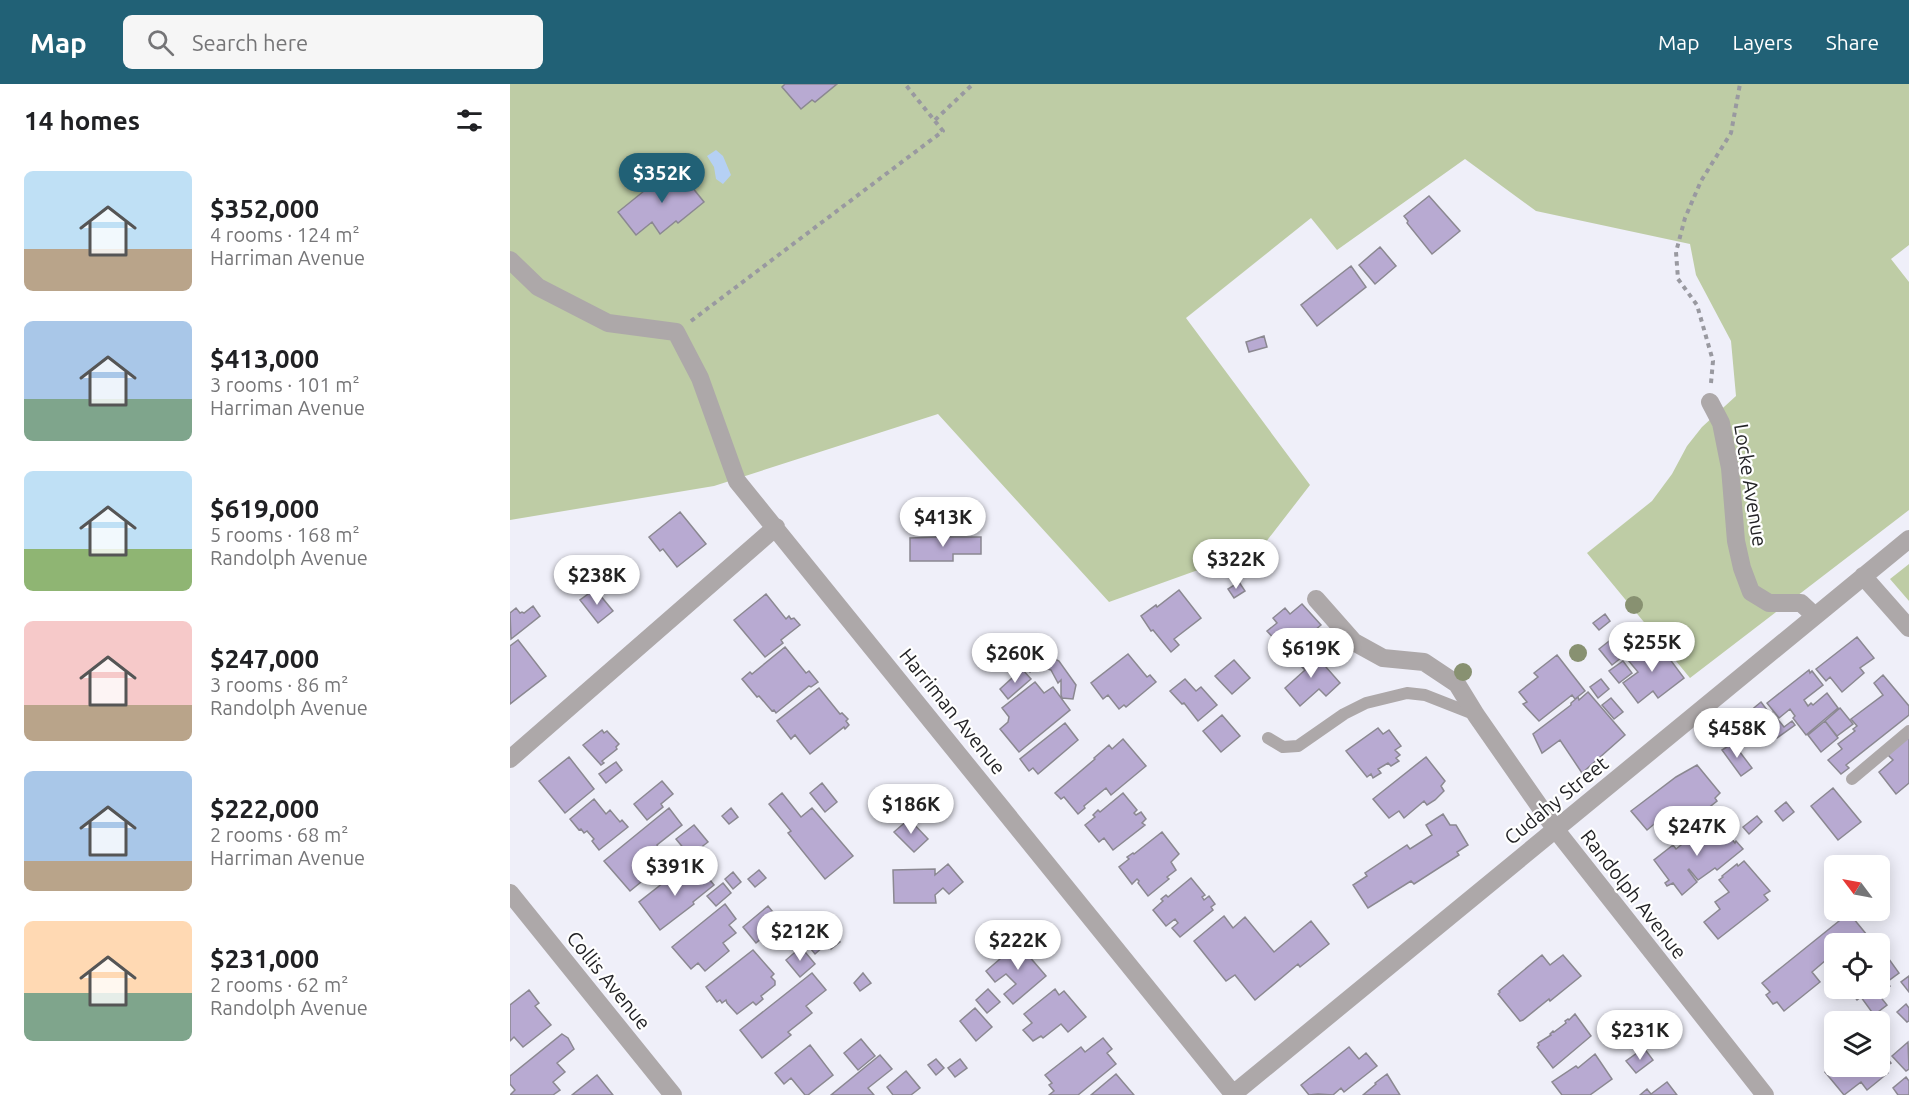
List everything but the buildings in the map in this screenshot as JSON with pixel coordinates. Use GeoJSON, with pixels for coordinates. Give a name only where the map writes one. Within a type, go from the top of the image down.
{"type":"FeatureCollection","features":[{"type":"Feature","properties":{"kind":"street"},"geometry":{"type":"LineString","coordinates":[[510,260],[538,287],[608,323],[676,332]]}},
{"type":"Feature","properties":{"kind":"street","name":"Harriman Avenue"},"geometry":{"type":"LineString","coordinates":[[676,332],[700,378],[737,481],[1233,1095]]}},
{"type":"Feature","properties":{"kind":"street","name":"Locke Avenue"},"geometry":{"type":"LineString","coordinates":[[1710,402],[1721,423],[1730,468],[1736,541],[1742,568],[1751,592],[1769,603],[1801,603],[1815,616]]}},
{"type":"Feature","properties":{"kind":"street"},"geometry":{"type":"LineString","coordinates":[[510,759],[776,527]]}},
{"type":"Feature","properties":{"kind":"street","name":"Cudahy Street"},"geometry":{"type":"LineString","coordinates":[[1233,1095],[1909,539]]}},
{"type":"Feature","properties":{"kind":"street"},"geometry":{"type":"LineString","coordinates":[[1863,576],[1909,628]]}},
{"type":"Feature","properties":{"kind":"street","name":"Randolph Avenue"},"geometry":{"type":"LineString","coordinates":[[1316,599],[1354,642],[1383,658],[1424,662],[1457,684],[1556,830],[1764,1095]]}},
{"type":"Feature","properties":{"kind":"street","name":"Collis Avenue"},"geometry":{"type":"LineString","coordinates":[[510,893],[673,1095]]}},
{"type":"Feature","properties":{"kind":"lane"},"geometry":{"type":"LineString","coordinates":[[1268,738],[1283,747],[1299,746],[1344,714],[1366,703],[1407,693],[1425,695],[1476,715]]}},
{"type":"Feature","properties":{"kind":"lane"},"geometry":{"type":"LineString","coordinates":[[1852,778],[1909,731]]}},
{"type":"Feature","properties":{"kind":"path"},"geometry":{"type":"LineString","coordinates":[[676,332],[944,130],[905,84]]}},
{"type":"Feature","properties":{"kind":"path"},"geometry":{"type":"LineString","coordinates":[[935,120],[973,84]]}},
{"type":"Feature","properties":{"kind":"path"},"geometry":{"type":"LineString","coordinates":[[1710,402],[1713,361],[1697,305],[1678,279],[1676,252],[1685,218],[1701,181],[1731,133],[1740,84]]}},
{"type":"Feature","properties":{"kind":"green space"},"geometry":{"type":"Polygon","coordinates":[[[510,84],[1909,84],[1909,245],[1891,259],[1909,282],[1909,510],[1690,678],[1587,553],[1652,501],[1702,427],[1736,396],[1731,341],[1696,275],[1690,244],[1536,211],[1465,159],[1337,250],[1311,218],[1186,318],[1310,485],[1262,547],[1109,602],[938,414],[714,486],[510,520],[510,84]]]}},
{"type":"Feature","properties":{"kind":"green space"},"geometry":{"type":"Polygon","coordinates":[[[1909,564],[1909,601],[1890,579],[1909,564]]]}},
{"type":"Feature","properties":{"kind":"water"},"geometry":{"type":"Polygon","coordinates":[[[716,150],[723,156],[731,175],[723,184],[716,179],[714,167],[707,156],[716,150]]]}}]}
